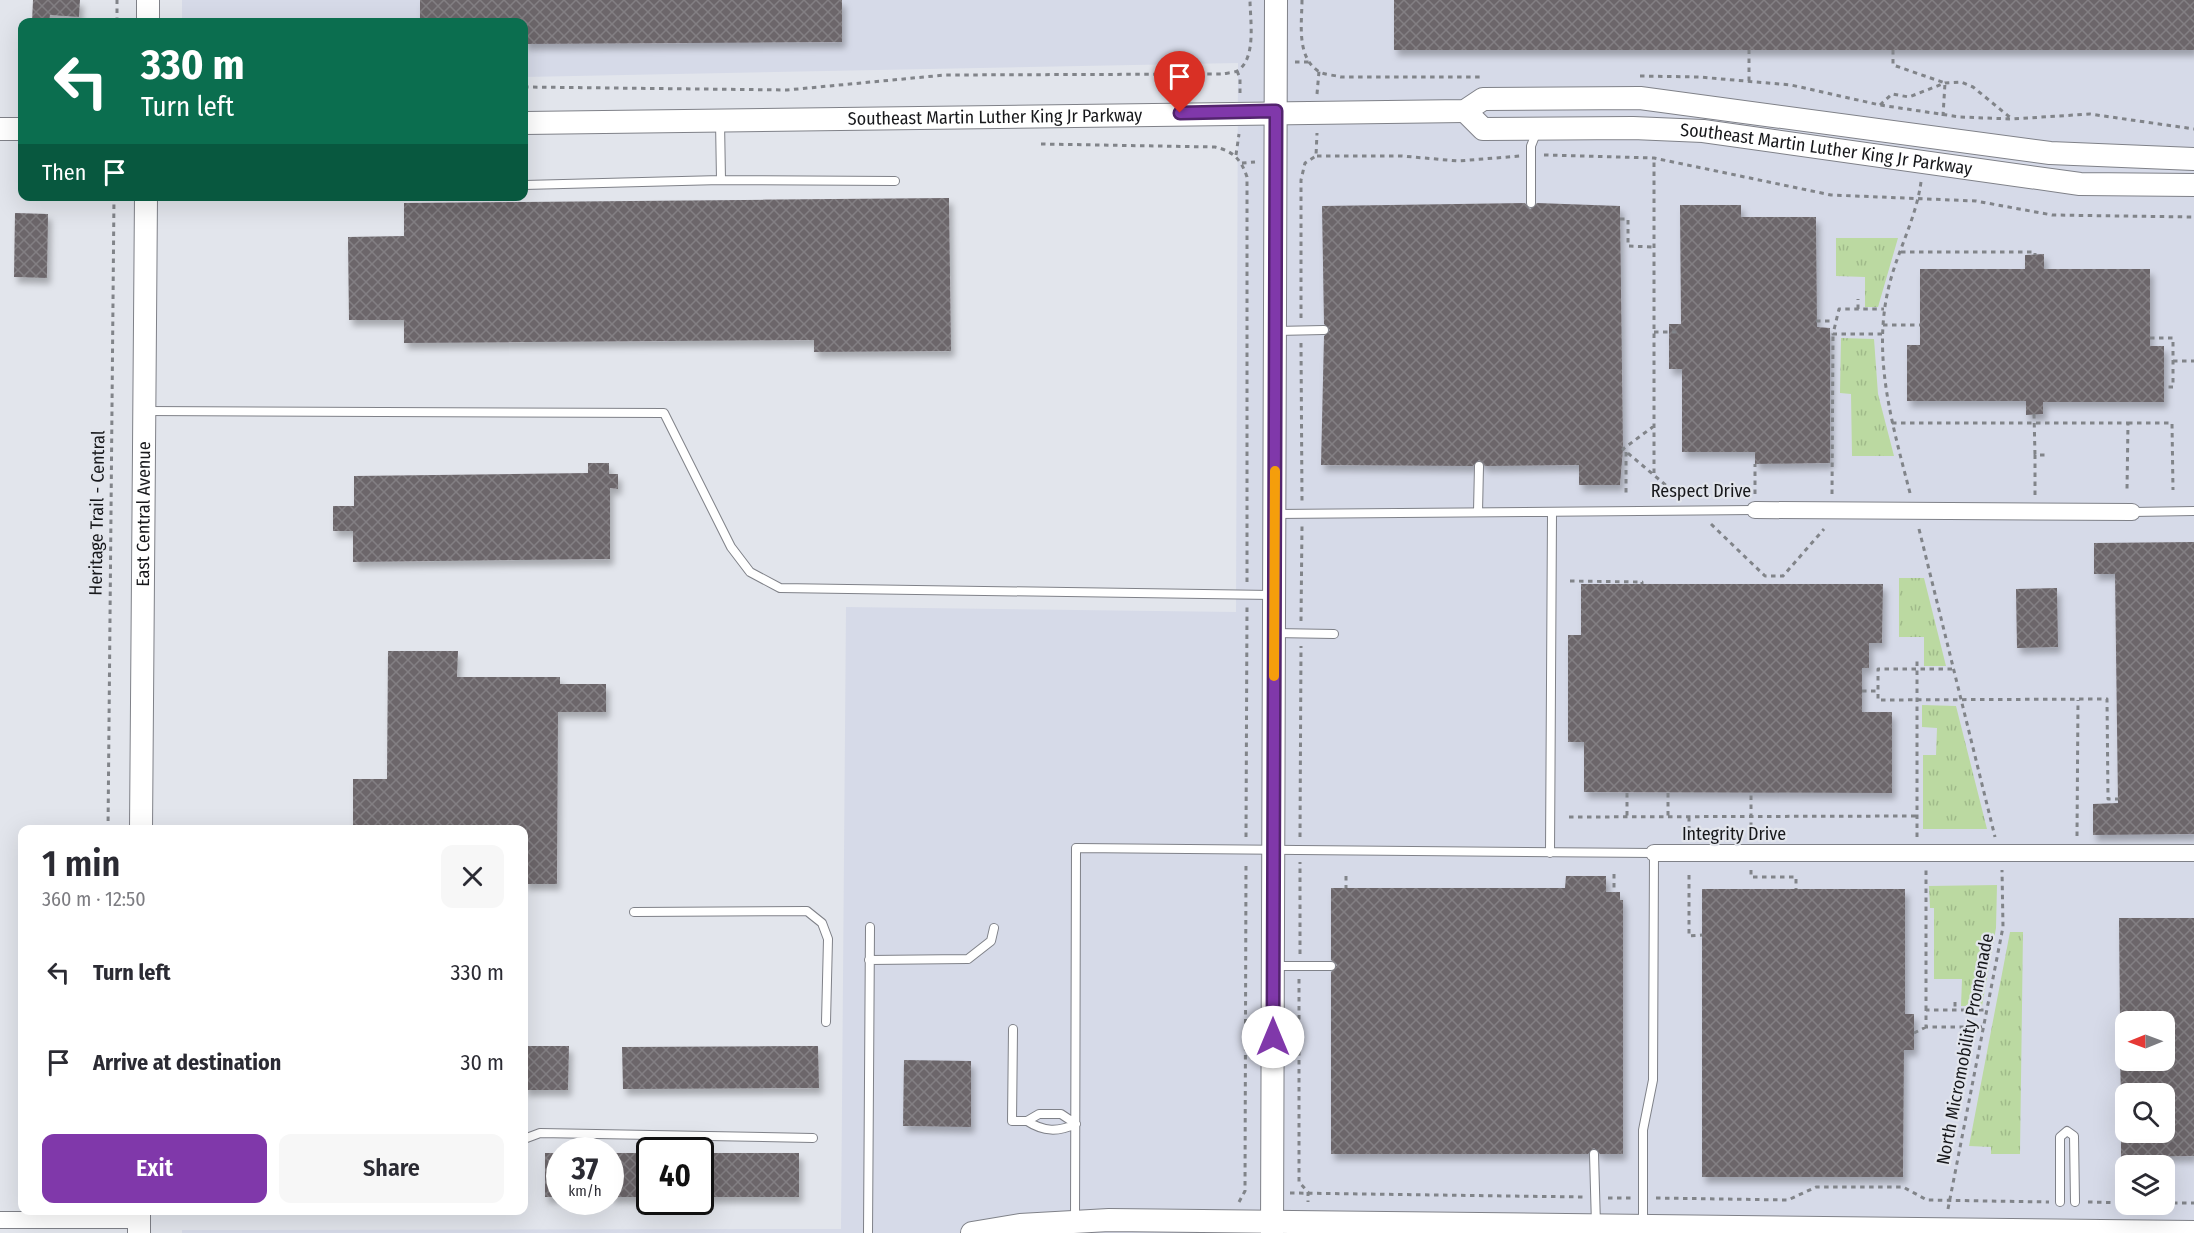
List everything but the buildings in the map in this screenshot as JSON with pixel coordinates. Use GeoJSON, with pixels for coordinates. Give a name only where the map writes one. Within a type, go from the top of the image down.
{"type":"FeatureCollection","features":[{"type":"Feature","properties":{"kind":"street"},"geometry":{"type":"LineString","coordinates":[[148,0],[148,18]]}},
{"type":"Feature","properties":{"kind":"street"},"geometry":{"type":"LineString","coordinates":[[1272,1228],[1276,0]]}},
{"type":"Feature","properties":{"kind":"street","name":"Southeast Martin Luther King Jr Parkway"},"geometry":{"type":"LineString","coordinates":[[528,123],[1276,111],[1465,111],[1483,99],[1640,98],[2050,153],[2194,159]]}},
{"type":"Feature","properties":{"kind":"street","name":"Southeast Martin Luther King Jr Parkway"},"geometry":{"type":"LineString","coordinates":[[1465,111],[1483,129],[1633,128],[1702,131],[2080,184],[2194,185]]}},
{"type":"Feature","properties":{"kind":"street"},"geometry":{"type":"LineString","coordinates":[[0,129],[18,129]]}},
{"type":"Feature","properties":{"kind":"street","name":"East Central Avenue"},"geometry":{"type":"LineString","coordinates":[[141,825],[146,201]]}},
{"type":"Feature","properties":{"kind":"street","name":"Respect Drive"},"geometry":{"type":"LineString","coordinates":[[1755,510],[1836,506],[2036,512],[2130,512]]}},
{"type":"Feature","properties":{"kind":"street","name":"Integrity Drive"},"geometry":{"type":"LineString","coordinates":[[1654,853],[2194,853]]}},
{"type":"Feature","properties":{"kind":"street"},"geometry":{"type":"LineString","coordinates":[[0,1220],[139,1221]]}},
{"type":"Feature","properties":{"kind":"street"},"geometry":{"type":"LineString","coordinates":[[972,1233],[1020,1225],[1075,1221],[1272,1228],[1643,1226],[2194,1232]]}},
{"type":"Feature","properties":{"kind":"lane"},"geometry":{"type":"LineString","coordinates":[[720,120],[721,180]]}},
{"type":"Feature","properties":{"kind":"lane"},"geometry":{"type":"LineString","coordinates":[[1531,203],[1531,146],[1538,128]]}},
{"type":"Feature","properties":{"kind":"lane"},"geometry":{"type":"LineString","coordinates":[[528,184],[721,180],[895,181]]}},
{"type":"Feature","properties":{"kind":"lane"},"geometry":{"type":"LineString","coordinates":[[1275,331],[1324,330]]}},
{"type":"Feature","properties":{"kind":"lane"},"geometry":{"type":"LineString","coordinates":[[144,411],[664,413],[731,548],[750,572],[780,588],[1274,595]]}},
{"type":"Feature","properties":{"kind":"lane"},"geometry":{"type":"LineString","coordinates":[[1478,512],[1479,466]]}},
{"type":"Feature","properties":{"kind":"lane","name":"Respect Drive"},"geometry":{"type":"LineString","coordinates":[[1274,514],[1755,510]]}},
{"type":"Feature","properties":{"kind":"lane","name":"Respect Drive"},"geometry":{"type":"LineString","coordinates":[[2130,512],[2194,512]]}},
{"type":"Feature","properties":{"kind":"lane"},"geometry":{"type":"LineString","coordinates":[[1550,853],[1552,513]]}},
{"type":"Feature","properties":{"kind":"lane"},"geometry":{"type":"LineString","coordinates":[[1274,633],[1334,634]]}},
{"type":"Feature","properties":{"kind":"lane","name":"Integrity Drive"},"geometry":{"type":"LineString","coordinates":[[1076,1124],[1076,848],[1654,853]]}},
{"type":"Feature","properties":{"kind":"lane"},"geometry":{"type":"LineString","coordinates":[[1643,1226],[1643,1130],[1653,1080],[1654,853]]}},
{"type":"Feature","properties":{"kind":"lane"},"geometry":{"type":"LineString","coordinates":[[634,912],[807,910],[822,923],[828,939],[826,1022]]}},
{"type":"Feature","properties":{"kind":"lane"},"geometry":{"type":"LineString","coordinates":[[868,1233],[870,927]]}},
{"type":"Feature","properties":{"kind":"lane"},"geometry":{"type":"LineString","coordinates":[[870,960],[968,959],[992,941],[994,928]]}},
{"type":"Feature","properties":{"kind":"lane"},"geometry":{"type":"LineString","coordinates":[[1273,966],[1331,966]]}},
{"type":"Feature","properties":{"kind":"lane"},"geometry":{"type":"LineString","coordinates":[[1013,1029],[1012,1121],[1028,1121],[1039,1114],[1060,1114],[1076,1124]]}},
{"type":"Feature","properties":{"kind":"lane"},"geometry":{"type":"LineString","coordinates":[[1028,1121],[1039,1129],[1059,1132],[1076,1124]]}},
{"type":"Feature","properties":{"kind":"lane"},"geometry":{"type":"LineString","coordinates":[[1075,1221],[1076,1124]]}},
{"type":"Feature","properties":{"kind":"lane"},"geometry":{"type":"LineString","coordinates":[[2061,1202],[2060,1137],[2067,1131],[2074,1136],[2075,1202]]}},
{"type":"Feature","properties":{"kind":"lane"},"geometry":{"type":"LineString","coordinates":[[528,1138],[540,1133],[813,1138]]}},
{"type":"Feature","properties":{"kind":"lane"},"geometry":{"type":"LineString","coordinates":[[1594,1154],[1596,1226]]}},
{"type":"Feature","properties":{"kind":"path"},"geometry":{"type":"LineString","coordinates":[[117,0],[117,18]]}},
{"type":"Feature","properties":{"kind":"path"},"geometry":{"type":"LineString","coordinates":[[528,87],[787,90],[945,75],[1222,74],[1237,71],[1245,61],[1250,47],[1250,0]]}},
{"type":"Feature","properties":{"kind":"path"},"geometry":{"type":"LineString","coordinates":[[1302,0],[1302,46],[1309,62],[1319,72],[1317,79]]}},
{"type":"Feature","properties":{"kind":"path"},"geometry":{"type":"LineString","coordinates":[[1749,50],[1749,81]]}},
{"type":"Feature","properties":{"kind":"path"},"geometry":{"type":"LineString","coordinates":[[1893,50],[1893,65],[1945,83],[1967,84],[2012,119]]}},
{"type":"Feature","properties":{"kind":"path"},"geometry":{"type":"LineString","coordinates":[[1245,61],[1255,62]]}},
{"type":"Feature","properties":{"kind":"path"},"geometry":{"type":"LineString","coordinates":[[1300,62],[1309,62]]}},
{"type":"Feature","properties":{"kind":"path"},"geometry":{"type":"LineString","coordinates":[[1237,71],[1240,78]]}},
{"type":"Feature","properties":{"kind":"path"},"geometry":{"type":"LineString","coordinates":[[1880,105],[1892,94],[1909,98],[1945,83]]}},
{"type":"Feature","properties":{"kind":"path"},"geometry":{"type":"LineString","coordinates":[[1942,125],[1945,83]]}},
{"type":"Feature","properties":{"kind":"path"},"geometry":{"type":"LineString","coordinates":[[1316,141],[1316,156]]}},
{"type":"Feature","properties":{"kind":"path"},"geometry":{"type":"LineString","coordinates":[[1041,144],[1215,147],[1236,155],[1247,177],[1246,837]]}},
{"type":"Feature","properties":{"kind":"path"},"geometry":{"type":"LineString","coordinates":[[1236,155],[1239,144]]}},
{"type":"Feature","properties":{"kind":"path"},"geometry":{"type":"LineString","coordinates":[[1539,155],[1654,158],[1831,195],[1976,201],[2052,215],[2194,217]]}},
{"type":"Feature","properties":{"kind":"path"},"geometry":{"type":"LineString","coordinates":[[1298,162],[1305,163],[1316,156],[1402,156],[1458,161],[1523,156]]}},
{"type":"Feature","properties":{"kind":"path"},"geometry":{"type":"LineString","coordinates":[[1654,158],[1654,473]]}},
{"type":"Feature","properties":{"kind":"path"},"geometry":{"type":"LineString","coordinates":[[1242,163],[1255,162]]}},
{"type":"Feature","properties":{"kind":"path"},"geometry":{"type":"LineString","coordinates":[[1301,314],[1301,180],[1305,163]]}},
{"type":"Feature","properties":{"kind":"path","name":"Heritage Trail - Central"},"geometry":{"type":"LineString","coordinates":[[108,825],[114,201]]}},
{"type":"Feature","properties":{"kind":"path"},"geometry":{"type":"LineString","coordinates":[[1620,219],[1628,219],[1628,246],[1654,247]]}},
{"type":"Feature","properties":{"kind":"path"},"geometry":{"type":"LineString","coordinates":[[1901,252],[2035,252],[2035,255]]}},
{"type":"Feature","properties":{"kind":"path"},"geometry":{"type":"LineString","coordinates":[[1858,299],[1858,309]]}},
{"type":"Feature","properties":{"kind":"path"},"geometry":{"type":"LineString","coordinates":[[1626,451],[1696,510],[1765,576],[1782,576],[1836,506],[1834,321],[1839,309],[1884,309]]}},
{"type":"Feature","properties":{"kind":"path"},"geometry":{"type":"LineString","coordinates":[[1816,321],[1834,321]]}},
{"type":"Feature","properties":{"kind":"path"},"geometry":{"type":"LineString","coordinates":[[1883,325],[1920,325]]}},
{"type":"Feature","properties":{"kind":"path"},"geometry":{"type":"LineString","coordinates":[[1653,332],[1682,332]]}},
{"type":"Feature","properties":{"kind":"path"},"geometry":{"type":"LineString","coordinates":[[1833,334],[1882,334]]}},
{"type":"Feature","properties":{"kind":"path"},"geometry":{"type":"LineString","coordinates":[[2150,338],[2173,338],[2173,387],[2164,387]]}},
{"type":"Feature","properties":{"kind":"path"},"geometry":{"type":"LineString","coordinates":[[1301,347],[1302,499]]}},
{"type":"Feature","properties":{"kind":"path"},"geometry":{"type":"LineString","coordinates":[[2173,361],[2194,361]]}},
{"type":"Feature","properties":{"kind":"path"},"geometry":{"type":"LineString","coordinates":[[2034,414],[2036,512]]}},
{"type":"Feature","properties":{"kind":"path"},"geometry":{"type":"LineString","coordinates":[[1892,423],[2172,423],[2173,490]]}},
{"type":"Feature","properties":{"kind":"path"},"geometry":{"type":"LineString","coordinates":[[2127,490],[2128,423]]}},
{"type":"Feature","properties":{"kind":"path"},"geometry":{"type":"LineString","coordinates":[[1626,493],[1626,451],[1623,449],[1654,426]]}},
{"type":"Feature","properties":{"kind":"path"},"geometry":{"type":"LineString","coordinates":[[2035,455],[2046,455]]}},
{"type":"Feature","properties":{"kind":"path"},"geometry":{"type":"LineString","coordinates":[[1755,464],[1755,510]]}},
{"type":"Feature","properties":{"kind":"path"},"geometry":{"type":"LineString","coordinates":[[1301,621],[1302,527]]}},
{"type":"Feature","properties":{"kind":"path"},"geometry":{"type":"LineString","coordinates":[[1570,581],[1642,582],[1642,584]]}},
{"type":"Feature","properties":{"kind":"path"},"geometry":{"type":"LineString","coordinates":[[1300,838],[1301,646]]}},
{"type":"Feature","properties":{"kind":"path"},"geometry":{"type":"LineString","coordinates":[[1917,660],[1917,816],[1922,854],[1926,1027]]}},
{"type":"Feature","properties":{"kind":"path"},"geometry":{"type":"LineString","coordinates":[[1952,669],[1878,669],[1878,700],[2107,699],[2108,799],[2118,799]]}},
{"type":"Feature","properties":{"kind":"path"},"geometry":{"type":"LineString","coordinates":[[1862,691],[1878,692]]}},
{"type":"Feature","properties":{"kind":"path"},"geometry":{"type":"LineString","coordinates":[[2077,853],[2078,700]]}},
{"type":"Feature","properties":{"kind":"path"},"geometry":{"type":"LineString","coordinates":[[1627,793],[1627,816]]}},
{"type":"Feature","properties":{"kind":"path"},"geometry":{"type":"LineString","coordinates":[[1668,793],[1668,817]]}},
{"type":"Feature","properties":{"kind":"path"},"geometry":{"type":"LineString","coordinates":[[1569,817],[1917,816]]}},
{"type":"Feature","properties":{"kind":"path"},"geometry":{"type":"LineString","coordinates":[[1246,824],[1254,824]]}},
{"type":"Feature","properties":{"kind":"path","name":"North Micromobility Promenade"},"geometry":{"type":"LineString","coordinates":[[1948,1214],[1948,1201],[1988,1010],[2002,927],[2003,879],[1999,852]]}},
{"type":"Feature","properties":{"kind":"path"},"geometry":{"type":"LineString","coordinates":[[1300,866],[1299,1182],[1308,1192],[1308,1201]]}},
{"type":"Feature","properties":{"kind":"path"},"geometry":{"type":"LineString","coordinates":[[1238,1204],[1245,1191],[1246,867]]}},
{"type":"Feature","properties":{"kind":"path"},"geometry":{"type":"LineString","coordinates":[[1614,874],[1614,892]]}},
{"type":"Feature","properties":{"kind":"path"},"geometry":{"type":"LineString","coordinates":[[1689,875],[1689,936],[1702,935]]}},
{"type":"Feature","properties":{"kind":"path"},"geometry":{"type":"LineString","coordinates":[[1346,876],[1346,888]]}},
{"type":"Feature","properties":{"kind":"path"},"geometry":{"type":"LineString","coordinates":[[1292,880],[1300,878]]}},
{"type":"Feature","properties":{"kind":"path"},"geometry":{"type":"LineString","coordinates":[[1955,1002],[1955,1010]]}},
{"type":"Feature","properties":{"kind":"path"},"geometry":{"type":"LineString","coordinates":[[1926,1010],[1988,1010]]}},
{"type":"Feature","properties":{"kind":"path"},"geometry":{"type":"LineString","coordinates":[[1914,1033],[1926,1027],[1983,1027]]}},
{"type":"Feature","properties":{"kind":"path"},"geometry":{"type":"LineString","coordinates":[[1659,1198],[1788,1200],[1816,1187],[1903,1187],[1927,1200],[2061,1202]]}},
{"type":"Feature","properties":{"kind":"path"},"geometry":{"type":"LineString","coordinates":[[1293,1192],[1584,1197]]}},
{"type":"Feature","properties":{"kind":"path"},"geometry":{"type":"LineString","coordinates":[[1607,1197],[1626,1198]]}},
{"type":"Feature","properties":{"kind":"path"},"geometry":{"type":"LineString","coordinates":[[1715,1198],[1716,1210]]}},
{"type":"Feature","properties":{"kind":"path"},"geometry":{"type":"LineString","coordinates":[[2075,1202],[2115,1203]]}},
{"type":"Feature","properties":{"kind":"path"},"geometry":{"type":"LineString","coordinates":[[2175,1203],[2194,1203]]}},
{"type":"Feature","properties":{"kind":"shaded area"},"geometry":{"type":"Polygon","coordinates":[[[182,0],[2194,0],[2194,1233],[182,1233],[182,1230],[841,1229],[846,607],[1236,612],[1238,63],[528,77],[528,18],[182,18],[182,0]]]}},
{"type":"Feature","properties":{"kind":"green space"},"geometry":{"type":"Polygon","coordinates":[[[1836,238],[1898,238],[1878,307],[1865,307],[1865,277],[1836,276],[1836,238]]]}},
{"type":"Feature","properties":{"kind":"green space"},"geometry":{"type":"Polygon","coordinates":[[[1841,338],[1874,339],[1878,394],[1894,456],[1852,456],[1851,394],[1840,393],[1841,338]]]}},
{"type":"Feature","properties":{"kind":"green space"},"geometry":{"type":"Polygon","coordinates":[[[1899,578],[1924,578],[1946,666],[1924,666],[1924,637],[1899,637],[1899,578]]]}},
{"type":"Feature","properties":{"kind":"green space"},"geometry":{"type":"Polygon","coordinates":[[[1922,705],[1956,706],[1987,829],[1923,829],[1923,755],[1936,755],[1937,728],[1922,727],[1922,705]]]}},
{"type":"Feature","properties":{"kind":"green space"},"geometry":{"type":"Polygon","coordinates":[[[1997,885],[1996,928],[1982,1006],[1961,1006],[1962,979],[1934,979],[1934,908],[1930,908],[1929,886],[1997,885]]]}},
{"type":"Feature","properties":{"kind":"green space"},"geometry":{"type":"Polygon","coordinates":[[[2010,932],[2023,932],[2020,1154],[1991,1154],[1991,1147],[1969,1146],[2010,932]]]}},
{"type":"Feature","properties":{"kind":"slow traffic"},"geometry":{"type":"LineString","coordinates":[[1274,676],[1275,471]]}},
{"type":"Feature","properties":{"kind":"route"},"geometry":{"type":"LineString","coordinates":[[1180,113],[1276,111],[1273,1037]]}}]}
